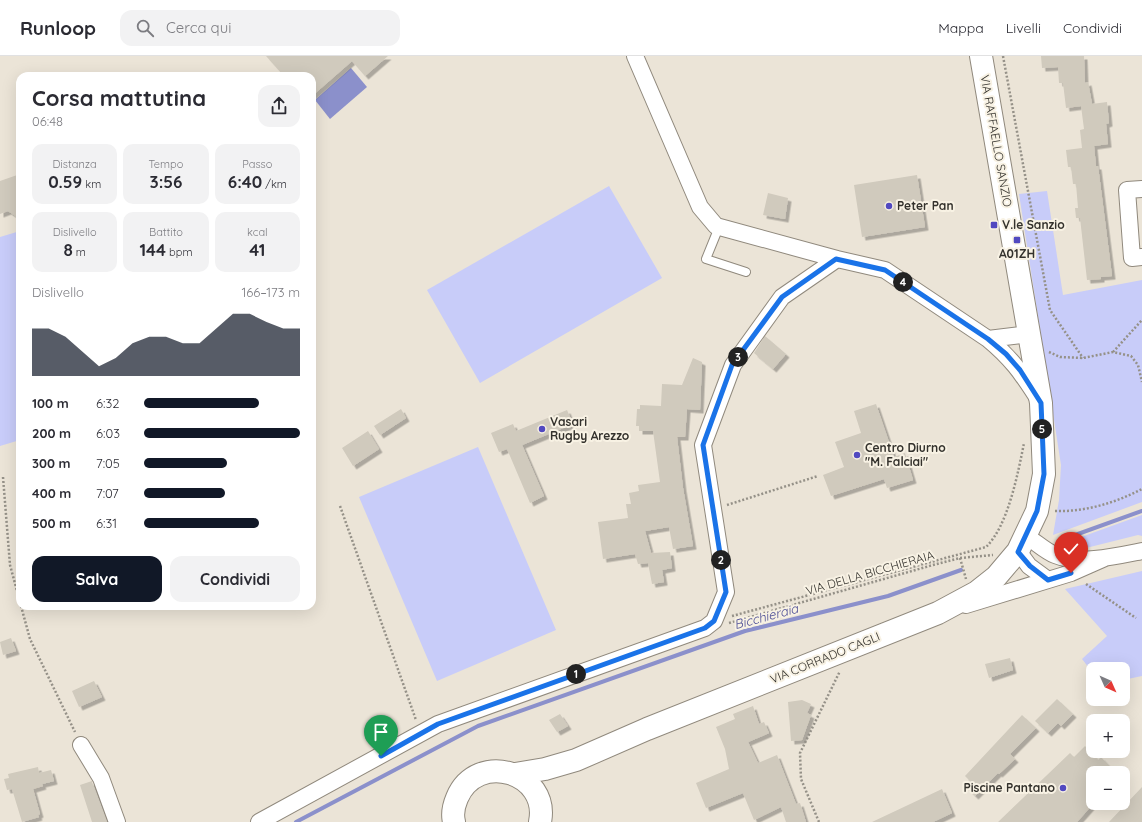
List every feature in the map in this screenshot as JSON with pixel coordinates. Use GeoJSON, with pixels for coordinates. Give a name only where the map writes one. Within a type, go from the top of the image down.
{"type":"FeatureCollection","features":[{"type":"Feature","properties":{"kind":"main road","name":"VIA RAFFAELLO SANZIO"},"geometry":{"type":"LineString","coordinates":[[981,56],[1041,403],[1044,474],[1037,511]]}},
{"type":"Feature","properties":{"kind":"main road","name":"VIA CORRADO CAGLI"},"geometry":{"type":"LineString","coordinates":[[451,816],[459,793],[467,783],[478,775],[496,771],[515,774],[545,769],[576,760],[647,729],[938,613],[977,592],[996,577],[1022,544],[1037,511]]}},
{"type":"Feature","properties":{"kind":"main road","name":"VIA CORRADO CAGLI"},"geometry":{"type":"LineString","coordinates":[[538,797],[576,760]]}},
{"type":"Feature","properties":{"kind":"main road"},"geometry":{"type":"LineString","coordinates":[[515,774],[524,780],[538,797],[541,808],[540,822]]}},
{"type":"Feature","properties":{"kind":"street"},"geometry":{"type":"LineString","coordinates":[[635,56],[700,207],[717,226],[836,259],[885,270],[988,339],[1006,354],[1020,370],[1041,403]]}},
{"type":"Feature","properties":{"kind":"street"},"geometry":{"type":"LineString","coordinates":[[1142,188],[1127,190],[1132,258],[1142,257]]}},
{"type":"Feature","properties":{"kind":"street"},"geometry":{"type":"LineString","coordinates":[[259,822],[438,724],[710,625],[726,592],[703,445],[732,365],[782,297],[836,259]]}},
{"type":"Feature","properties":{"kind":"street"},"geometry":{"type":"LineString","coordinates":[[988,339],[1029,334]]}},
{"type":"Feature","properties":{"kind":"street"},"geometry":{"type":"LineString","coordinates":[[1022,544],[1055,555],[1073,559],[1105,558],[1142,551]]}},
{"type":"Feature","properties":{"kind":"street"},"geometry":{"type":"LineString","coordinates":[[1022,544],[1030,566],[1048,580]]}},
{"type":"Feature","properties":{"kind":"street"},"geometry":{"type":"LineString","coordinates":[[938,613],[1071,573],[1105,558]]}},
{"type":"Feature","properties":{"kind":"street"},"geometry":{"type":"LineString","coordinates":[[81,745],[101,778],[117,822]]}},
{"type":"Feature","properties":{"kind":"lane"},"geometry":{"type":"LineString","coordinates":[[717,226],[706,259],[746,272]]}},
{"type":"Feature","properties":{"kind":"path"},"geometry":{"type":"LineString","coordinates":[[1003,56],[1050,310],[1083,358]]}},
{"type":"Feature","properties":{"kind":"path"},"geometry":{"type":"LineString","coordinates":[[1113,352],[1142,320]]}},
{"type":"Feature","properties":{"kind":"path"},"geometry":{"type":"LineString","coordinates":[[1044,350],[1060,357],[1083,358],[1113,352],[1131,356],[1138,365],[1142,382]]}},
{"type":"Feature","properties":{"kind":"path","name":"VIA DELLA BICCHIERAIA"},"geometry":{"type":"LineString","coordinates":[[710,625],[986,547],[993,540],[1013,494],[1024,444],[1024,436]]}},
{"type":"Feature","properties":{"kind":"path"},"geometry":{"type":"LineString","coordinates":[[713,510],[818,476]]}},
{"type":"Feature","properties":{"kind":"path"},"geometry":{"type":"LineString","coordinates":[[3,478],[10,565],[16,587]]}},
{"type":"Feature","properties":{"kind":"path"},"geometry":{"type":"LineString","coordinates":[[1037,511],[1073,512],[1122,500],[1142,489]]}},
{"type":"Feature","properties":{"kind":"path"},"geometry":{"type":"LineString","coordinates":[[340,506],[421,733]]}},
{"type":"Feature","properties":{"kind":"path","name":"VIA DELLA BICCHIERAIA"},"geometry":{"type":"LineString","coordinates":[[710,625],[714,627],[960,558],[995,554]]}},
{"type":"Feature","properties":{"kind":"path"},"geometry":{"type":"LineString","coordinates":[[960,558],[968,584]]}},
{"type":"Feature","properties":{"kind":"path"},"geometry":{"type":"LineString","coordinates":[[1086,584],[1136,618]]}},
{"type":"Feature","properties":{"kind":"path"},"geometry":{"type":"LineString","coordinates":[[22,610],[30,639],[81,745]]}},
{"type":"Feature","properties":{"kind":"path"},"geometry":{"type":"LineString","coordinates":[[818,822],[801,779],[800,753],[852,647]]}},
{"type":"Feature","properties":{"kind":"shaded area"},"geometry":{"type":"Polygon","coordinates":[[[351,68],[367,87],[330,119],[316,101],[316,99],[351,68]]]}},
{"type":"Feature","properties":{"kind":"shaded area"},"geometry":{"type":"Polygon","coordinates":[[[609,186],[662,278],[480,383],[427,290],[609,186]]]}},
{"type":"Feature","properties":{"kind":"shaded area"},"geometry":{"type":"Polygon","coordinates":[[[1047,191],[1063,295],[1142,280],[1142,502],[1053,535],[1059,500],[1061,465],[1019,194],[1047,191]]]}},
{"type":"Feature","properties":{"kind":"shaded area"},"geometry":{"type":"Polygon","coordinates":[[[16,232],[16,441],[0,446],[0,237],[16,232]]]}},
{"type":"Feature","properties":{"kind":"shaded area"},"geometry":{"type":"Polygon","coordinates":[[[478,447],[556,630],[437,681],[359,497],[478,447]]]}},
{"type":"Feature","properties":{"kind":"shaded area"},"geometry":{"type":"Polygon","coordinates":[[[1142,515],[1142,536],[1138,535],[1078,550],[1073,540],[1142,515]]]}},
{"type":"Feature","properties":{"kind":"shaded area"},"geometry":{"type":"Polygon","coordinates":[[[1142,571],[1142,676],[1130,679],[1130,662],[1086,662],[1086,664],[1082,659],[1107,636],[1065,589],[1142,571]]]}},
{"type":"Feature","properties":{"kind":"building"},"geometry":{"type":"Polygon","coordinates":[[[266,56],[388,56],[365,76],[352,61],[316,92],[316,72],[280,72],[266,56]]]}},
{"type":"Feature","properties":{"kind":"building"},"geometry":{"type":"Polygon","coordinates":[[[1041,56],[1084,56],[1085,83],[1088,82],[1092,104],[1107,102],[1109,123],[1106,124],[1108,144],[1094,146],[1096,166],[1098,166],[1112,276],[1101,277],[1101,279],[1087,280],[1080,218],[1076,218],[1075,208],[1078,208],[1076,184],[1073,184],[1071,167],[1068,167],[1066,150],[1082,148],[1080,130],[1084,129],[1081,106],[1066,108],[1063,83],[1059,83],[1058,67],[1042,68],[1041,56]]]}},
{"type":"Feature","properties":{"kind":"building"},"geometry":{"type":"Polygon","coordinates":[[[16,175],[16,216],[8,211],[0,214],[0,181],[16,175]]]}},
{"type":"Feature","properties":{"kind":"building","name":"Peter Pan"},"geometry":{"type":"Polygon","coordinates":[[[917,175],[925,227],[862,237],[854,185],[917,175]]]}},
{"type":"Feature","properties":{"kind":"building"},"geometry":{"type":"Polygon","coordinates":[[[768,193],[788,198],[785,219],[763,215],[768,193]]]}},
{"type":"Feature","properties":{"kind":"building"},"geometry":{"type":"Polygon","coordinates":[[[765,336],[786,354],[773,369],[754,353],[765,336]]]}},
{"type":"Feature","properties":{"kind":"building"},"geometry":{"type":"Polygon","coordinates":[[[693,358],[702,362],[700,410],[687,409],[685,437],[677,437],[683,488],[693,546],[673,549],[669,527],[645,531],[651,553],[670,552],[672,568],[662,570],[664,582],[652,584],[648,563],[638,564],[635,554],[603,559],[598,522],[628,518],[626,504],[631,504],[629,493],[639,491],[638,485],[660,482],[653,431],[639,431],[639,426],[636,426],[637,409],[640,409],[640,405],[661,406],[662,384],[682,385],[693,358]]]}},
{"type":"Feature","properties":{"kind":"building"},"geometry":{"type":"Polygon","coordinates":[[[876,404],[894,457],[905,453],[913,480],[887,488],[884,479],[831,496],[823,475],[844,467],[835,442],[861,433],[854,411],[876,404]]]}},
{"type":"Feature","properties":{"kind":"building"},"geometry":{"type":"Polygon","coordinates":[[[401,409],[406,418],[380,435],[374,426],[401,409]]]}},
{"type":"Feature","properties":{"kind":"building"},"geometry":{"type":"Polygon","coordinates":[[[567,410],[573,424],[522,445],[544,496],[530,503],[507,449],[499,452],[491,433],[513,424],[516,431],[567,410]]]}},
{"type":"Feature","properties":{"kind":"building"},"geometry":{"type":"Polygon","coordinates":[[[368,431],[379,449],[353,466],[342,448],[368,431]]]}},
{"type":"Feature","properties":{"kind":"building"},"geometry":{"type":"Polygon","coordinates":[[[11,638],[16,651],[3,655],[0,642],[11,638]]]}},
{"type":"Feature","properties":{"kind":"building"},"geometry":{"type":"Polygon","coordinates":[[[1010,658],[1013,670],[989,678],[985,664],[1010,658]]]}},
{"type":"Feature","properties":{"kind":"building"},"geometry":{"type":"Polygon","coordinates":[[[94,681],[102,697],[79,707],[72,691],[94,681]]]}},
{"type":"Feature","properties":{"kind":"building"},"geometry":{"type":"Polygon","coordinates":[[[1057,699],[1073,714],[1061,726],[1058,723],[1048,733],[1035,721],[1057,699]]]}},
{"type":"Feature","properties":{"kind":"building"},"geometry":{"type":"Polygon","coordinates":[[[802,700],[811,704],[807,713],[811,715],[802,740],[791,741],[788,702],[802,700]]]}},
{"type":"Feature","properties":{"kind":"building"},"geometry":{"type":"Polygon","coordinates":[[[753,706],[759,724],[764,722],[769,733],[748,742],[758,763],[777,755],[796,804],[800,803],[806,822],[786,822],[781,807],[754,820],[743,793],[706,808],[696,783],[729,769],[725,749],[716,727],[735,719],[733,714],[753,706]]]}},
{"type":"Feature","properties":{"kind":"building"},"geometry":{"type":"Polygon","coordinates":[[[560,714],[568,726],[557,732],[549,720],[560,714]]]}},
{"type":"Feature","properties":{"kind":"building"},"geometry":{"type":"Polygon","coordinates":[[[1022,715],[1036,728],[1010,754],[1015,759],[999,774],[998,773],[975,796],[965,786],[970,781],[965,776],[1022,715]]]}},
{"type":"Feature","properties":{"kind":"building","name":"Piscine Pantano"},"geometry":{"type":"Polygon","coordinates":[[[1085,746],[1086,758],[1096,758],[1098,760],[1102,758],[1109,766],[1086,766],[1086,810],[1088,810],[1077,822],[998,822],[1070,753],[1074,757],[1085,746]]]}},
{"type":"Feature","properties":{"kind":"building"},"geometry":{"type":"Polygon","coordinates":[[[38,767],[39,773],[51,770],[54,781],[42,784],[43,786],[33,789],[40,814],[38,815],[39,817],[22,822],[12,789],[7,790],[4,779],[9,778],[8,774],[38,767]]]}},
{"type":"Feature","properties":{"kind":"building"},"geometry":{"type":"Polygon","coordinates":[[[92,781],[107,822],[92,822],[80,785],[92,781]]]}},
{"type":"Feature","properties":{"kind":"building"},"geometry":{"type":"Polygon","coordinates":[[[1142,787],[1142,822],[1109,822],[1120,810],[1130,810],[1130,800],[1142,787]]]}},
{"type":"Feature","properties":{"kind":"building"},"geometry":{"type":"Polygon","coordinates":[[[942,789],[952,813],[933,822],[872,822],[942,789]]]}},
{"type":"Feature","properties":{"kind":"waterway","name":"Bicchieraia"},"geometry":{"type":"LineString","coordinates":[[1064,539],[1142,511]]}},
{"type":"Feature","properties":{"kind":"waterway","name":"Bicchieraia"},"geometry":{"type":"LineString","coordinates":[[296,822],[478,726],[745,631],[888,596],[961,570]]}},
{"type":"Feature","properties":{"kind":"place","name":"Peter Pan"},"geometry":{"type":"Point","coordinates":[889,206]}},
{"type":"Feature","properties":{"kind":"place","name":"V.le Sanzio"},"geometry":{"type":"Point","coordinates":[994,225]}},
{"type":"Feature","properties":{"kind":"place","name":"A01ZH"},"geometry":{"type":"Point","coordinates":[1017,240]}},
{"type":"Feature","properties":{"kind":"place","name":"Vasari Rugby Arezzo"},"geometry":{"type":"Point","coordinates":[542,429]}},
{"type":"Feature","properties":{"kind":"place","name":"Centro Diurno \"M. Falciai\""},"geometry":{"type":"Point","coordinates":[857,455]}},
{"type":"Feature","properties":{"kind":"place","name":"Piscine Pantano"},"geometry":{"type":"Point","coordinates":[1063,788]}},
{"type":"Feature","properties":{"kind":"route"},"geometry":{"type":"LineString","coordinates":[[381,756],[438,724],[705,628],[714,621],[726,592],[703,445],[732,365],[782,297],[836,259],[885,270],[988,339],[1006,354],[1020,370],[1041,403],[1044,474],[1037,511],[1018,552],[1030,566],[1048,580],[1071,573]]}}]}
